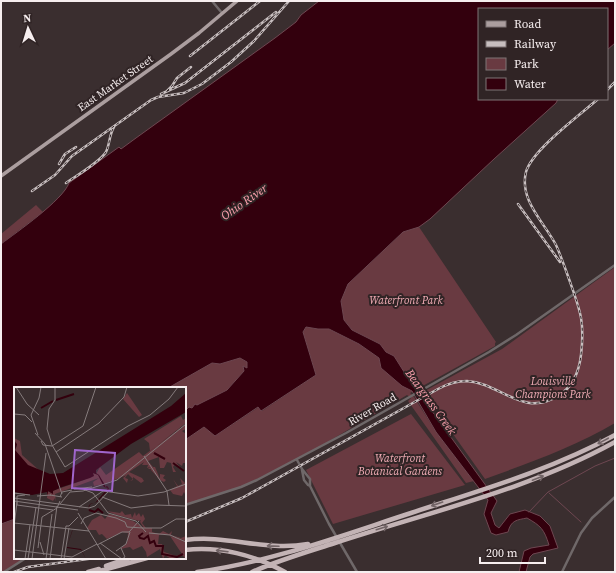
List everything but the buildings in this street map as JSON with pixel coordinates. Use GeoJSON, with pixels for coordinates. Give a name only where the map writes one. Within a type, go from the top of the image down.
{"type":"FeatureCollection","features":[{"type":"Feature","properties":{"kind":"highway"},"geometry":{"type":"LineString","coordinates":[[344,537],[537,472],[580,454],[615,435]]}},
{"type":"Feature","properties":{"kind":"highway"},"geometry":{"type":"LineString","coordinates":[[197,572],[245,564],[274,557],[478,498],[535,479],[597,452],[615,442]]}},
{"type":"Feature","properties":{"kind":"highway"},"geometry":{"type":"LineString","coordinates":[[186,540],[214,539],[276,547],[296,546],[329,541]]}},
{"type":"Feature","properties":{"kind":"highway"},"geometry":{"type":"LineString","coordinates":[[252,572],[329,541]]}},
{"type":"Feature","properties":{"kind":"highway"},"geometry":{"type":"LineString","coordinates":[[186,550],[212,550],[236,553],[258,560],[285,572]]}},
{"type":"Feature","properties":{"kind":"highway"},"geometry":{"type":"LineString","coordinates":[[88,572],[126,559]]}},
{"type":"Feature","properties":{"kind":"highway"},"geometry":{"type":"LineString","coordinates":[[96,572],[143,559]]}},
{"type":"Feature","properties":{"kind":"main road","name":"East Market Street"},"geometry":{"type":"LineString","coordinates":[[1,176],[171,54],[237,1]]}},
{"type":"Feature","properties":{"kind":"street"},"geometry":{"type":"LineString","coordinates":[[212,1],[222,13]]}},
{"type":"Feature","properties":{"kind":"street","name":"River Road"},"geometry":{"type":"LineString","coordinates":[[186,505],[241,487],[270,475],[297,460],[489,352],[516,335],[615,265]]}},
{"type":"Feature","properties":{"kind":"street"},"geometry":{"type":"LineString","coordinates":[[297,460],[310,479],[310,486]]}},
{"type":"Feature","properties":{"kind":"street"},"geometry":{"type":"LineString","coordinates":[[302,469],[304,480],[310,486],[329,524],[357,572]]}},
{"type":"Feature","properties":{"kind":"street"},"geometry":{"type":"LineString","coordinates":[[562,572],[581,533],[592,518],[615,497]]}},
{"type":"Feature","properties":{"kind":"street"},"geometry":{"type":"LineString","coordinates":[[4,572],[24,559]]}},
{"type":"Feature","properties":{"kind":"green space"},"geometry":{"type":"Polygon","coordinates":[[[36,205],[43,212],[1,244],[1,234],[36,205]]]}},
{"type":"Feature","properties":{"kind":"green space","name":"Waterfront Park"},"geometry":{"type":"Polygon","coordinates":[[[419,227],[496,342],[495,346],[410,393],[436,432],[474,481],[466,483],[408,401],[411,398],[407,395],[297,460],[241,487],[186,505],[186,439],[204,427],[215,436],[259,407],[262,411],[316,375],[303,332],[306,327],[329,329],[359,344],[379,358],[380,344],[352,330],[344,320],[341,301],[348,284],[403,232],[419,227]]]}},
{"type":"Feature","properties":{"kind":"green space","name":"Louisville Champions Park"},"geometry":{"type":"Polygon","coordinates":[[[615,267],[615,423],[584,440],[535,461],[485,479],[423,392],[502,349],[615,267]]]}},
{"type":"Feature","properties":{"kind":"green space"},"geometry":{"type":"Polygon","coordinates":[[[240,358],[247,362],[247,368],[243,366],[244,371],[227,390],[192,408],[189,407],[186,410],[186,387],[170,387],[212,363],[220,364],[240,358]]]}},
{"type":"Feature","properties":{"kind":"green space","name":"Waterfront Botanical Gardens"},"geometry":{"type":"Polygon","coordinates":[[[411,414],[465,485],[333,524],[306,470],[411,414]]]}},
{"type":"Feature","properties":{"kind":"green space"},"geometry":{"type":"Polygon","coordinates":[[[14,519],[14,559],[24,559],[4,572],[1,572],[1,524],[14,519]]]}},
{"type":"Feature","properties":{"kind":"water","name":"Ohio River"},"geometry":{"type":"Polygon","coordinates":[[[319,1],[615,1],[615,43],[608,49],[608,8],[478,8],[478,100],[558,100],[430,219],[419,227],[403,232],[348,284],[341,301],[344,320],[352,330],[380,344],[386,352],[394,356],[406,375],[497,501],[491,513],[495,525],[499,528],[510,514],[525,510],[540,516],[550,526],[558,548],[533,554],[530,557],[526,572],[519,572],[524,551],[531,548],[549,545],[541,528],[527,518],[517,520],[511,525],[508,532],[496,535],[491,533],[484,514],[488,500],[436,432],[412,391],[402,386],[381,368],[379,358],[359,344],[329,329],[306,327],[303,332],[316,375],[261,411],[258,407],[215,436],[204,427],[186,439],[186,410],[189,407],[192,408],[195,404],[197,405],[227,390],[244,371],[243,366],[247,368],[247,362],[240,358],[220,364],[212,363],[170,387],[14,387],[14,519],[1,524],[1,244],[49,207],[65,190],[69,183],[119,147],[121,149],[275,38],[296,22],[301,15],[319,1]]]}},
{"type":"Feature","properties":{"kind":"waterway"},"geometry":{"type":"LineString","coordinates":[[529,512],[548,492],[595,466],[615,458]]}},
{"type":"Feature","properties":{"kind":"waterway"},"geometry":{"type":"LineString","coordinates":[[549,493],[581,522]]}},
{"type":"Feature","properties":{"kind":"railway"},"geometry":{"type":"LineString","coordinates":[[190,56],[260,1]]}},
{"type":"Feature","properties":{"kind":"railway"},"geometry":{"type":"LineString","coordinates":[[32,191],[55,175],[72,156],[151,100],[158,97],[184,93],[202,84],[231,62],[254,41],[289,1]]}},
{"type":"Feature","properties":{"kind":"railway"},"geometry":{"type":"LineString","coordinates":[[161,94],[185,83],[276,12]]}},
{"type":"Feature","properties":{"kind":"railway"},"geometry":{"type":"LineString","coordinates":[[167,91],[177,78],[191,67]]}},
{"type":"Feature","properties":{"kind":"railway"},"geometry":{"type":"LineString","coordinates":[[608,89],[615,82]]}},
{"type":"Feature","properties":{"kind":"railway"},"geometry":{"type":"LineString","coordinates":[[186,522],[242,498],[448,384],[463,381],[479,383],[512,398],[534,403],[545,402],[558,396],[568,388],[577,373],[580,361],[582,343],[581,316],[558,249],[529,201],[526,192],[526,172],[530,163],[547,143],[597,100]]}},
{"type":"Feature","properties":{"kind":"railway"},"geometry":{"type":"LineString","coordinates":[[66,183],[103,156],[106,152],[114,127]]}},
{"type":"Feature","properties":{"kind":"railway"},"geometry":{"type":"LineString","coordinates":[[59,164],[65,154],[76,147]]}},
{"type":"Feature","properties":{"kind":"railway"},"geometry":{"type":"LineString","coordinates":[[518,204],[560,262]]}},
{"type":"Feature","properties":{"kind":"railway"},"geometry":{"type":"LineString","coordinates":[[14,572],[28,567],[88,559]]}},
{"type":"Feature","properties":{"kind":"water label","name":"Beargrass Creek"},"geometry":{"type":"Point","coordinates":[431,402]}}]}
